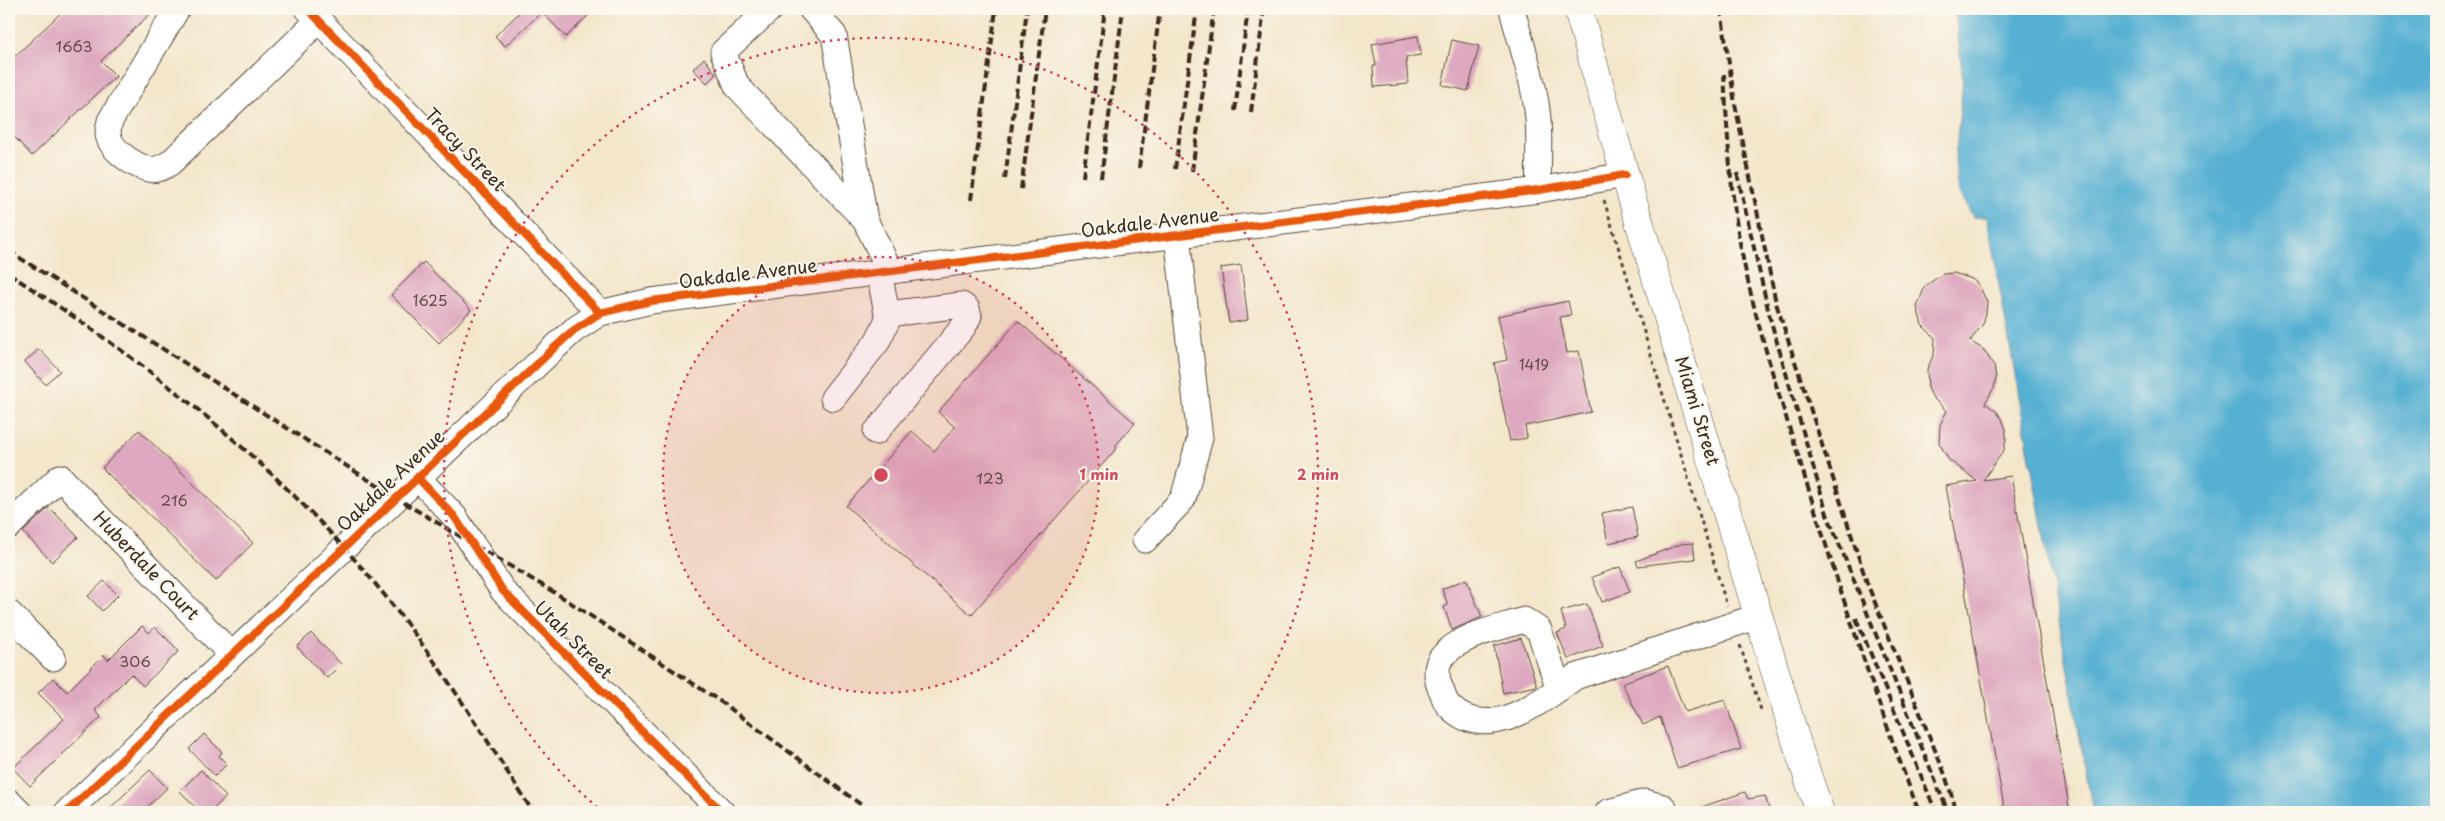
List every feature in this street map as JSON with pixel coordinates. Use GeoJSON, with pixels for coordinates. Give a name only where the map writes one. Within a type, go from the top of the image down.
{"type":"FeatureCollection","features":[{"type":"Feature","properties":{"kind":"main road","name":"Miami Street"},"geometry":{"type":"LineString","coordinates":[[1578,9],[1625,175],[1820,812]]}},
{"type":"Feature","properties":{"kind":"street"},"geometry":{"type":"LineString","coordinates":[[177,9],[110,121],[108,133],[111,144],[119,152],[148,169],[160,168],[170,164],[313,15]]}},
{"type":"Feature","properties":{"kind":"street"},"geometry":{"type":"LineString","coordinates":[[770,9],[724,52],[737,86],[865,220]]}},
{"type":"Feature","properties":{"kind":"street"},"geometry":{"type":"LineString","coordinates":[[811,9],[834,35],[865,220],[885,272],[888,314],[888,319],[877,342],[833,398]]}},
{"type":"Feature","properties":{"kind":"street"},"geometry":{"type":"LineString","coordinates":[[1512,9],[1537,108],[1540,141],[1537,163],[1539,190]]}},
{"type":"Feature","properties":{"kind":"street","name":"Tracy Street"},"geometry":{"type":"LineString","coordinates":[[313,15],[600,313]]}},
{"type":"Feature","properties":{"kind":"street","name":"Oakdale Avenue"},"geometry":{"type":"LineString","coordinates":[[67,812],[417,477],[574,330],[600,313],[651,301],[1539,190],[1625,175]]}},
{"type":"Feature","properties":{"kind":"street"},"geometry":{"type":"LineString","coordinates":[[1145,540],[1183,499],[1200,438],[1177,235]]}},
{"type":"Feature","properties":{"kind":"street"},"geometry":{"type":"LineString","coordinates":[[876,432],[964,326],[969,316],[967,309],[962,305],[888,314]]}},
{"type":"Feature","properties":{"kind":"street","name":"Huberdale Court"},"geometry":{"type":"LineString","coordinates":[[9,526],[60,477],[231,654]]}},
{"type":"Feature","properties":{"kind":"street","name":"Utah Street"},"geometry":{"type":"LineString","coordinates":[[417,477],[454,516],[503,591],[722,812]]}},
{"type":"Feature","properties":{"kind":"street"},"geometry":{"type":"LineString","coordinates":[[9,613],[53,658]]}},
{"type":"Feature","properties":{"kind":"street"},"geometry":{"type":"LineString","coordinates":[[1559,689],[1539,630],[1524,620],[1460,641],[1440,658],[1436,680],[1449,706],[1468,720],[1491,721],[1515,716],[1559,689],[1575,677],[1759,616]]}},
{"type":"Feature","properties":{"kind":"street"},"geometry":{"type":"LineString","coordinates":[[9,802],[19,812]]}},
{"type":"Feature","properties":{"kind":"street"},"geometry":{"type":"LineString","coordinates":[[1608,812],[1645,802],[1663,807],[1666,812]]}},
{"type":"Feature","properties":{"kind":"path"},"geometry":{"type":"LineString","coordinates":[[1598,180],[1733,625],[1763,716]]}},
{"type":"Feature","properties":{"kind":"water"},"geometry":{"type":"Polygon","coordinates":[[[1955,9],[2436,9],[2436,812],[2093,812],[1987,217],[1973,217],[1959,193],[1955,159],[1963,81],[1955,9]]]}},
{"type":"Feature","properties":{"kind":"building"},"geometry":{"type":"Polygon","coordinates":[[[65,9],[155,9],[101,61],[116,76],[32,156],[9,131],[9,62],[65,9]]]}},
{"type":"Feature","properties":{"kind":"building"},"geometry":{"type":"Polygon","coordinates":[[[523,9],[595,9],[566,37],[542,12],[505,46],[495,36],[523,9]]]}},
{"type":"Feature","properties":{"kind":"building"},"geometry":{"type":"Polygon","coordinates":[[[1418,36],[1421,55],[1406,57],[1408,84],[1374,87],[1373,66],[1376,66],[1372,44],[1418,36]]]}},
{"type":"Feature","properties":{"kind":"building"},"geometry":{"type":"Polygon","coordinates":[[[1452,40],[1479,46],[1468,91],[1442,85],[1452,40]]]}},
{"type":"Feature","properties":{"kind":"building"},"geometry":{"type":"Polygon","coordinates":[[[704,58],[716,74],[707,83],[693,69],[704,58]]]}},
{"type":"Feature","properties":{"kind":"building"},"geometry":{"type":"Polygon","coordinates":[[[424,262],[471,310],[439,343],[391,295],[424,262]]]}},
{"type":"Feature","properties":{"kind":"building"},"geometry":{"type":"Polygon","coordinates":[[[1241,265],[1248,320],[1229,323],[1221,268],[1241,265]]]}},
{"type":"Feature","properties":{"kind":"building"},"geometry":{"type":"Polygon","coordinates":[[[1954,273],[1972,279],[1979,285],[1987,302],[1983,324],[1970,341],[1984,350],[1994,366],[1996,377],[1994,388],[1985,403],[1996,411],[2002,419],[2006,429],[2006,439],[2004,450],[1983,480],[2011,476],[2070,812],[2005,812],[1946,486],[1977,481],[1949,460],[1939,443],[1940,425],[1947,411],[1933,398],[1928,388],[1927,369],[1934,354],[1935,338],[1922,325],[1917,307],[1925,286],[1943,274],[1954,273]]]}},
{"type":"Feature","properties":{"kind":"building"},"geometry":{"type":"Polygon","coordinates":[[[1568,301],[1571,315],[1560,317],[1567,353],[1579,351],[1591,412],[1525,426],[1527,438],[1510,441],[1494,363],[1507,360],[1498,316],[1568,301]]]}},
{"type":"Feature","properties":{"kind":"building"},"geometry":{"type":"Polygon","coordinates":[[[1018,321],[1135,423],[1115,446],[1117,448],[971,615],[846,506],[912,431],[934,451],[955,427],[938,412],[1018,321]]]}},
{"type":"Feature","properties":{"kind":"building"},"geometry":{"type":"Polygon","coordinates":[[[39,349],[60,371],[45,384],[25,362],[39,349]]]}},
{"type":"Feature","properties":{"kind":"building"},"geometry":{"type":"Polygon","coordinates":[[[139,430],[253,543],[216,581],[102,468],[139,430]]]}},
{"type":"Feature","properties":{"kind":"building"},"geometry":{"type":"Polygon","coordinates":[[[49,507],[78,537],[52,562],[23,532],[49,507]]]}},
{"type":"Feature","properties":{"kind":"building"},"geometry":{"type":"Polygon","coordinates":[[[1632,507],[1638,537],[1608,543],[1602,513],[1632,507]]]}},
{"type":"Feature","properties":{"kind":"building"},"geometry":{"type":"Polygon","coordinates":[[[1693,543],[1695,559],[1638,566],[1636,561],[1681,544],[1693,543]]]}},
{"type":"Feature","properties":{"kind":"building"},"geometry":{"type":"Polygon","coordinates":[[[1620,567],[1630,592],[1602,602],[1592,577],[1620,567]]]}},
{"type":"Feature","properties":{"kind":"building"},"geometry":{"type":"Polygon","coordinates":[[[1466,579],[1482,617],[1452,630],[1444,607],[1448,605],[1442,589],[1466,579]]]}},
{"type":"Feature","properties":{"kind":"building"},"geometry":{"type":"Polygon","coordinates":[[[104,581],[118,595],[102,611],[88,596],[104,581]]]}},
{"type":"Feature","properties":{"kind":"building"},"geometry":{"type":"Polygon","coordinates":[[[1587,604],[1603,646],[1568,659],[1557,633],[1566,629],[1561,611],[1587,604]]]}},
{"type":"Feature","properties":{"kind":"building"},"geometry":{"type":"Polygon","coordinates":[[[142,626],[149,633],[155,627],[179,651],[143,686],[131,674],[95,710],[101,717],[30,786],[13,768],[64,719],[38,693],[53,678],[67,692],[104,655],[108,660],[142,626]]]}},
{"type":"Feature","properties":{"kind":"building"},"geometry":{"type":"Polygon","coordinates":[[[311,633],[341,664],[327,678],[297,647],[311,633]]]}},
{"type":"Feature","properties":{"kind":"building"},"geometry":{"type":"Polygon","coordinates":[[[1521,638],[1537,686],[1503,693],[1494,646],[1521,638]]]}},
{"type":"Feature","properties":{"kind":"building"},"geometry":{"type":"Polygon","coordinates":[[[1668,666],[1685,712],[1725,700],[1741,749],[1677,768],[1660,717],[1643,725],[1622,683],[1668,666]]]}},
{"type":"Feature","properties":{"kind":"building"},"geometry":{"type":"Polygon","coordinates":[[[204,734],[222,752],[219,756],[227,764],[215,776],[189,749],[204,734]]]}},
{"type":"Feature","properties":{"kind":"building"},"geometry":{"type":"Polygon","coordinates":[[[150,770],[167,788],[142,812],[106,812],[150,770]]]}},
{"type":"Feature","properties":{"kind":"building"},"geometry":{"type":"Polygon","coordinates":[[[201,770],[226,797],[210,812],[200,812],[180,791],[201,770]]]}},
{"type":"Feature","properties":{"kind":"building"},"geometry":{"type":"Polygon","coordinates":[[[1745,792],[1748,799],[1765,796],[1770,812],[1693,812],[1693,810],[1745,792]]]}},
{"type":"Feature","properties":{"kind":"railway"},"geometry":{"type":"LineString","coordinates":[[971,200],[996,9]]}},
{"type":"Feature","properties":{"kind":"railway"},"geometry":{"type":"LineString","coordinates":[[1005,179],[1027,9]]}},
{"type":"Feature","properties":{"kind":"railway"},"geometry":{"type":"LineString","coordinates":[[1021,189],[1045,9]]}},
{"type":"Feature","properties":{"kind":"railway"},"geometry":{"type":"LineString","coordinates":[[1083,177],[1105,9]]}},
{"type":"Feature","properties":{"kind":"railway"},"geometry":{"type":"LineString","coordinates":[[1101,178],[1123,9]]}},
{"type":"Feature","properties":{"kind":"railway"},"geometry":{"type":"LineString","coordinates":[[1139,168],[1160,9]]}},
{"type":"Feature","properties":{"kind":"railway"},"geometry":{"type":"LineString","coordinates":[[1175,169],[1197,9]]}},
{"type":"Feature","properties":{"kind":"railway"},"geometry":{"type":"LineString","coordinates":[[1192,171],[1214,9]]}},
{"type":"Feature","properties":{"kind":"railway"},"geometry":{"type":"LineString","coordinates":[[1235,111],[1248,9]]}},
{"type":"Feature","properties":{"kind":"railway"},"geometry":{"type":"LineString","coordinates":[[1251,112],[1264,9]]}},
{"type":"Feature","properties":{"kind":"railway"},"geometry":{"type":"LineString","coordinates":[[1721,9],[1735,104],[1776,303],[1867,583],[1944,772],[1957,812]]}},
{"type":"Feature","properties":{"kind":"railway"},"geometry":{"type":"LineString","coordinates":[[1724,74],[1736,220],[1748,282],[1764,344],[1843,596],[1887,726],[1919,812]]}},
{"type":"Feature","properties":{"kind":"railway"},"geometry":{"type":"LineString","coordinates":[[1737,173],[1770,318],[1827,514],[1948,812]]}},
{"type":"Feature","properties":{"kind":"railway"},"geometry":{"type":"LineString","coordinates":[[9,251],[411,507],[562,597],[724,704],[871,812]]}},
{"type":"Feature","properties":{"kind":"railway"},"geometry":{"type":"LineString","coordinates":[[9,274],[59,307],[158,378],[251,455],[295,497],[337,541],[399,613],[459,697],[533,812]]}},
{"type":"Feature","properties":{"kind":"railway"},"geometry":{"type":"LineString","coordinates":[[1856,618],[1936,812]]}},
{"type":"Feature","properties":{"kind":"cycle path"},"geometry":{"type":"LineString","coordinates":[[308,9],[600,313]]}},
{"type":"Feature","properties":{"kind":"cycle path"},"geometry":{"type":"LineString","coordinates":[[67,812],[552,350],[574,330],[600,313],[651,301],[1539,190],[1625,175]]}},
{"type":"Feature","properties":{"kind":"cycle path"},"geometry":{"type":"LineString","coordinates":[[417,477],[454,516],[503,591],[722,812]]}}]}
